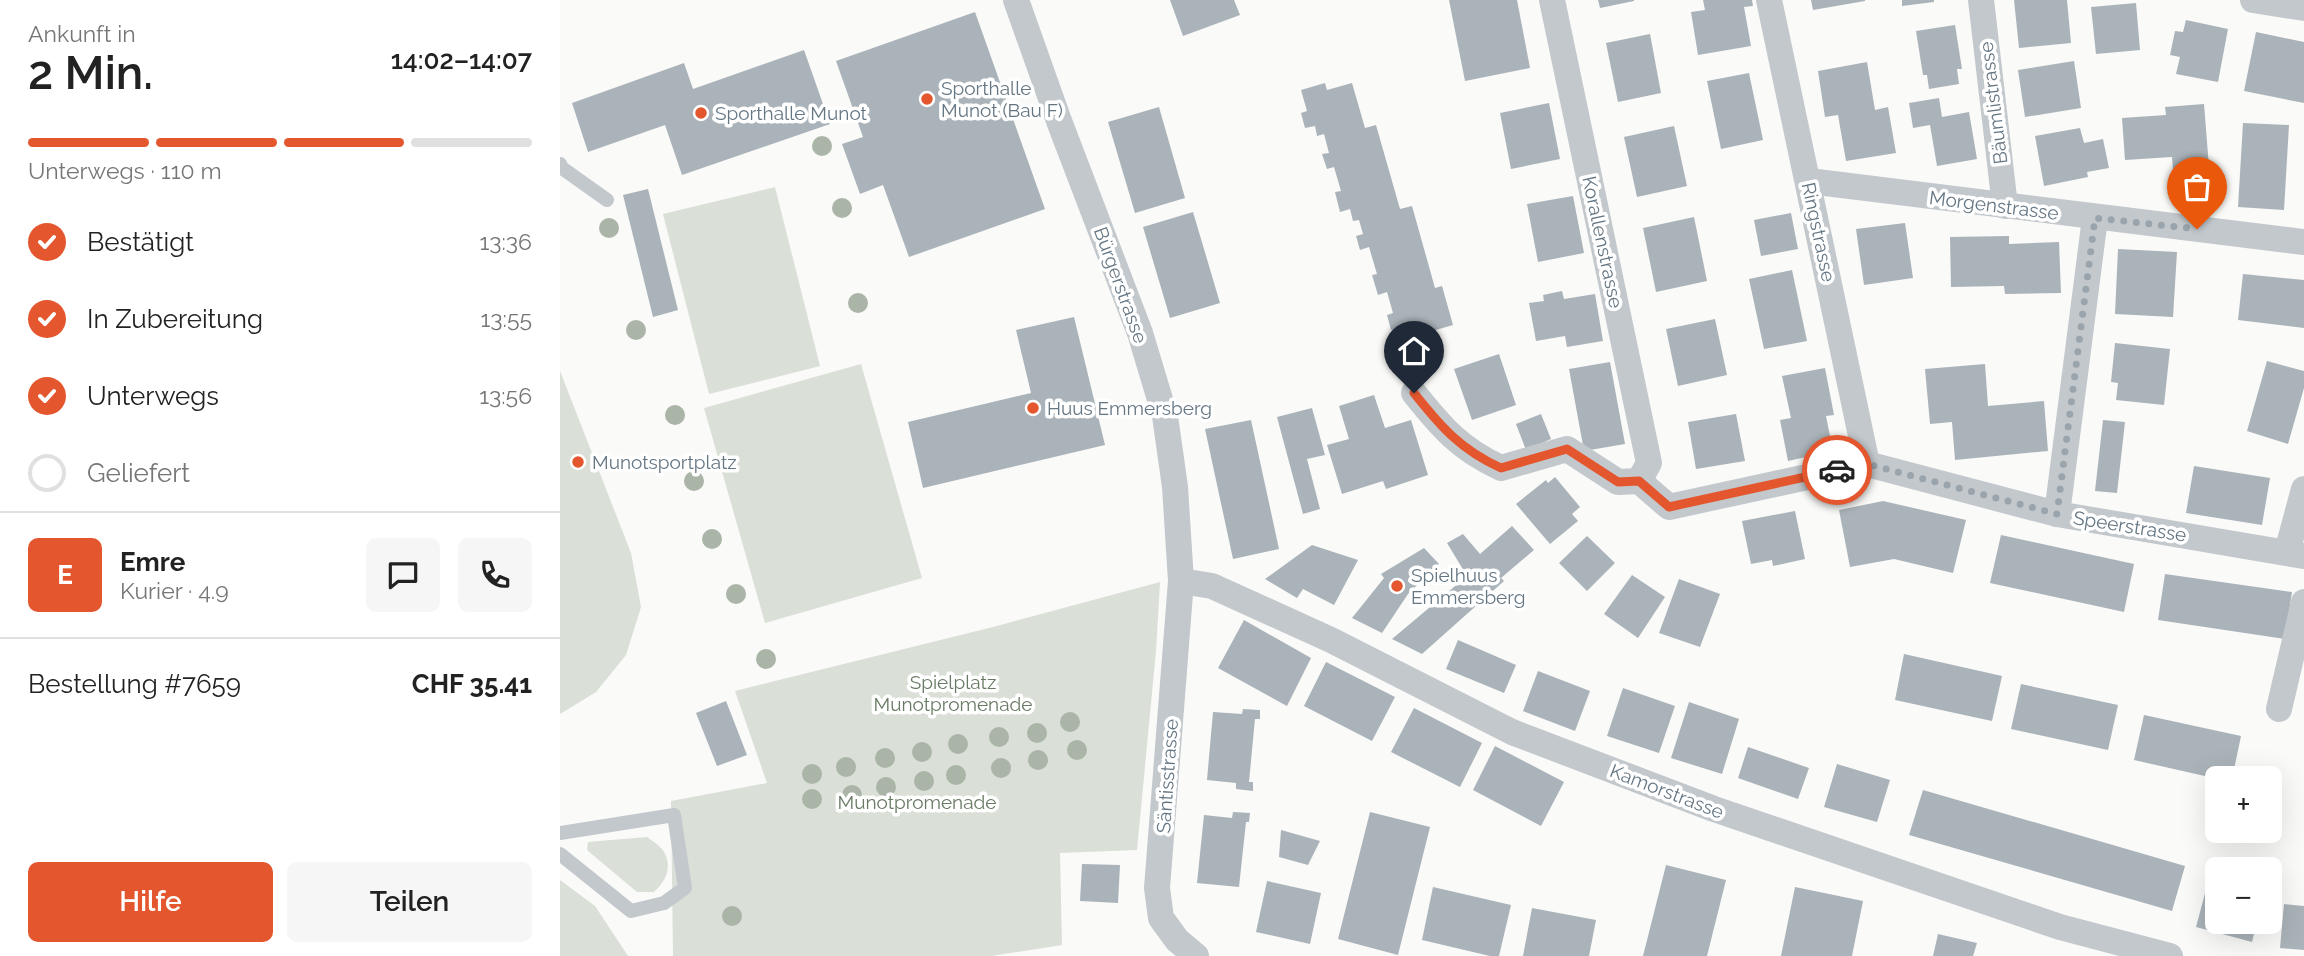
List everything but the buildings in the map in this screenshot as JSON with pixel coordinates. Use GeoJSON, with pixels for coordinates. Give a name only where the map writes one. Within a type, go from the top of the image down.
{"type":"FeatureCollection","features":[{"type":"Feature","properties":{"kind":"street","name":"Bürgerstrasse"},"geometry":{"type":"LineString","coordinates":[[1016,0],[1140,333],[1165,416],[1175,487],[1181,581]]}},
{"type":"Feature","properties":{"kind":"street","name":"Korallenstrasse"},"geometry":{"type":"LineString","coordinates":[[1552,0],[1649,463],[1639,481]]}},
{"type":"Feature","properties":{"kind":"street","name":"Ringstrasse"},"geometry":{"type":"LineString","coordinates":[[1769,0],[1867,464]]}},
{"type":"Feature","properties":{"kind":"street","name":"Bäumlistrasse"},"geometry":{"type":"LineString","coordinates":[[1981,0],[2005,206]]}},
{"type":"Feature","properties":{"kind":"street"},"geometry":{"type":"LineString","coordinates":[[2253,0],[2304,8]]}},
{"type":"Feature","properties":{"kind":"street","name":"Morgenstrasse"},"geometry":{"type":"LineString","coordinates":[[1809,181],[2304,242]]}},
{"type":"Feature","properties":{"kind":"street"},"geometry":{"type":"LineString","coordinates":[[2057,514],[2095,218]]}},
{"type":"Feature","properties":{"kind":"street"},"geometry":{"type":"LineString","coordinates":[[1414,393],[1441,427],[1476,456],[1501,468],[1567,449],[1618,482],[1639,481]]}},
{"type":"Feature","properties":{"kind":"street","name":"Speerstrasse"},"geometry":{"type":"LineString","coordinates":[[1639,481],[1669,507],[1867,464],[2057,514],[2296,554]]}},
{"type":"Feature","properties":{"kind":"street"},"geometry":{"type":"LineString","coordinates":[[2296,554],[2304,489]]}},
{"type":"Feature","properties":{"kind":"street","name":"Säntisstrasse"},"geometry":{"type":"LineString","coordinates":[[1181,581],[1157,888],[1161,918],[1177,940],[1196,956]]}},
{"type":"Feature","properties":{"kind":"street","name":"Kamorstrasse"},"geometry":{"type":"LineString","coordinates":[[1181,581],[1212,586],[1319,635],[1512,732],[1714,810],[2060,927],[2170,956]]}},
{"type":"Feature","properties":{"kind":"street"},"geometry":{"type":"LineString","coordinates":[[2279,709],[2304,602]]}},
{"type":"Feature","properties":{"kind":"lane"},"geometry":{"type":"LineString","coordinates":[[560,164],[607,200]]}},
{"type":"Feature","properties":{"kind":"lane"},"geometry":{"type":"LineString","coordinates":[[560,833],[674,815],[685,888],[664,903],[631,911],[560,854]]}},
{"type":"Feature","properties":{"kind":"green space"},"geometry":{"type":"Polygon","coordinates":[[[775,187],[820,366],[709,394],[663,214],[775,187]]]}},
{"type":"Feature","properties":{"kind":"green space"},"geometry":{"type":"Polygon","coordinates":[[[861,364],[922,578],[765,623],[704,408],[861,364]]]}},
{"type":"Feature","properties":{"kind":"green space","name":"Munotsportplatz"},"geometry":{"type":"Polygon","coordinates":[[[560,371],[631,553],[641,607],[626,655],[596,692],[560,714],[560,371]]]}},
{"type":"Feature","properties":{"kind":"green space","name":"Munotpromenade"},"geometry":{"type":"Polygon","coordinates":[[[1160,582],[1137,850],[1060,853],[1062,945],[991,956],[673,956],[671,801],[767,783],[735,691],[993,627],[1160,582]]]}},
{"type":"Feature","properties":{"kind":"green space"},"geometry":{"type":"Polygon","coordinates":[[[647,837],[663,850],[668,864],[664,879],[654,892],[637,892],[587,850],[588,842],[647,837]]]}},
{"type":"Feature","properties":{"kind":"green space"},"geometry":{"type":"Polygon","coordinates":[[[560,880],[595,906],[628,956],[560,956],[560,880]]]}},
{"type":"Feature","properties":{"kind":"way so far"},"geometry":{"type":"LineString","coordinates":[[1837,470],[1867,464],[2057,514],[2095,218],[2197,229]]}},
{"type":"Feature","properties":{"kind":"place","name":"Sporthalle Munot (Bau F)"},"geometry":{"type":"Point","coordinates":[927,99]}},
{"type":"Feature","properties":{"kind":"place","name":"Sporthalle Munot"},"geometry":{"type":"Point","coordinates":[701,113]}},
{"type":"Feature","properties":{"kind":"place","name":"Huus Emmersberg"},"geometry":{"type":"Point","coordinates":[1033,408]}},
{"type":"Feature","properties":{"kind":"place","name":"Munotsportplatz"},"geometry":{"type":"Point","coordinates":[578,462]}},
{"type":"Feature","properties":{"kind":"place","name":"Spielhuus Emmersberg"},"geometry":{"type":"Point","coordinates":[1397,586]}},
{"type":"Feature","properties":{"kind":"route"},"geometry":{"type":"LineString","coordinates":[[1414,393],[1441,427],[1476,456],[1501,468],[1567,449],[1618,482],[1639,481],[1669,507],[1837,470]]}},
{"type":"Feature","properties":{"kind":"park label","name":"Spielplatz Munotpromenade"},"geometry":{"type":"Point","coordinates":[953,693]}}]}
